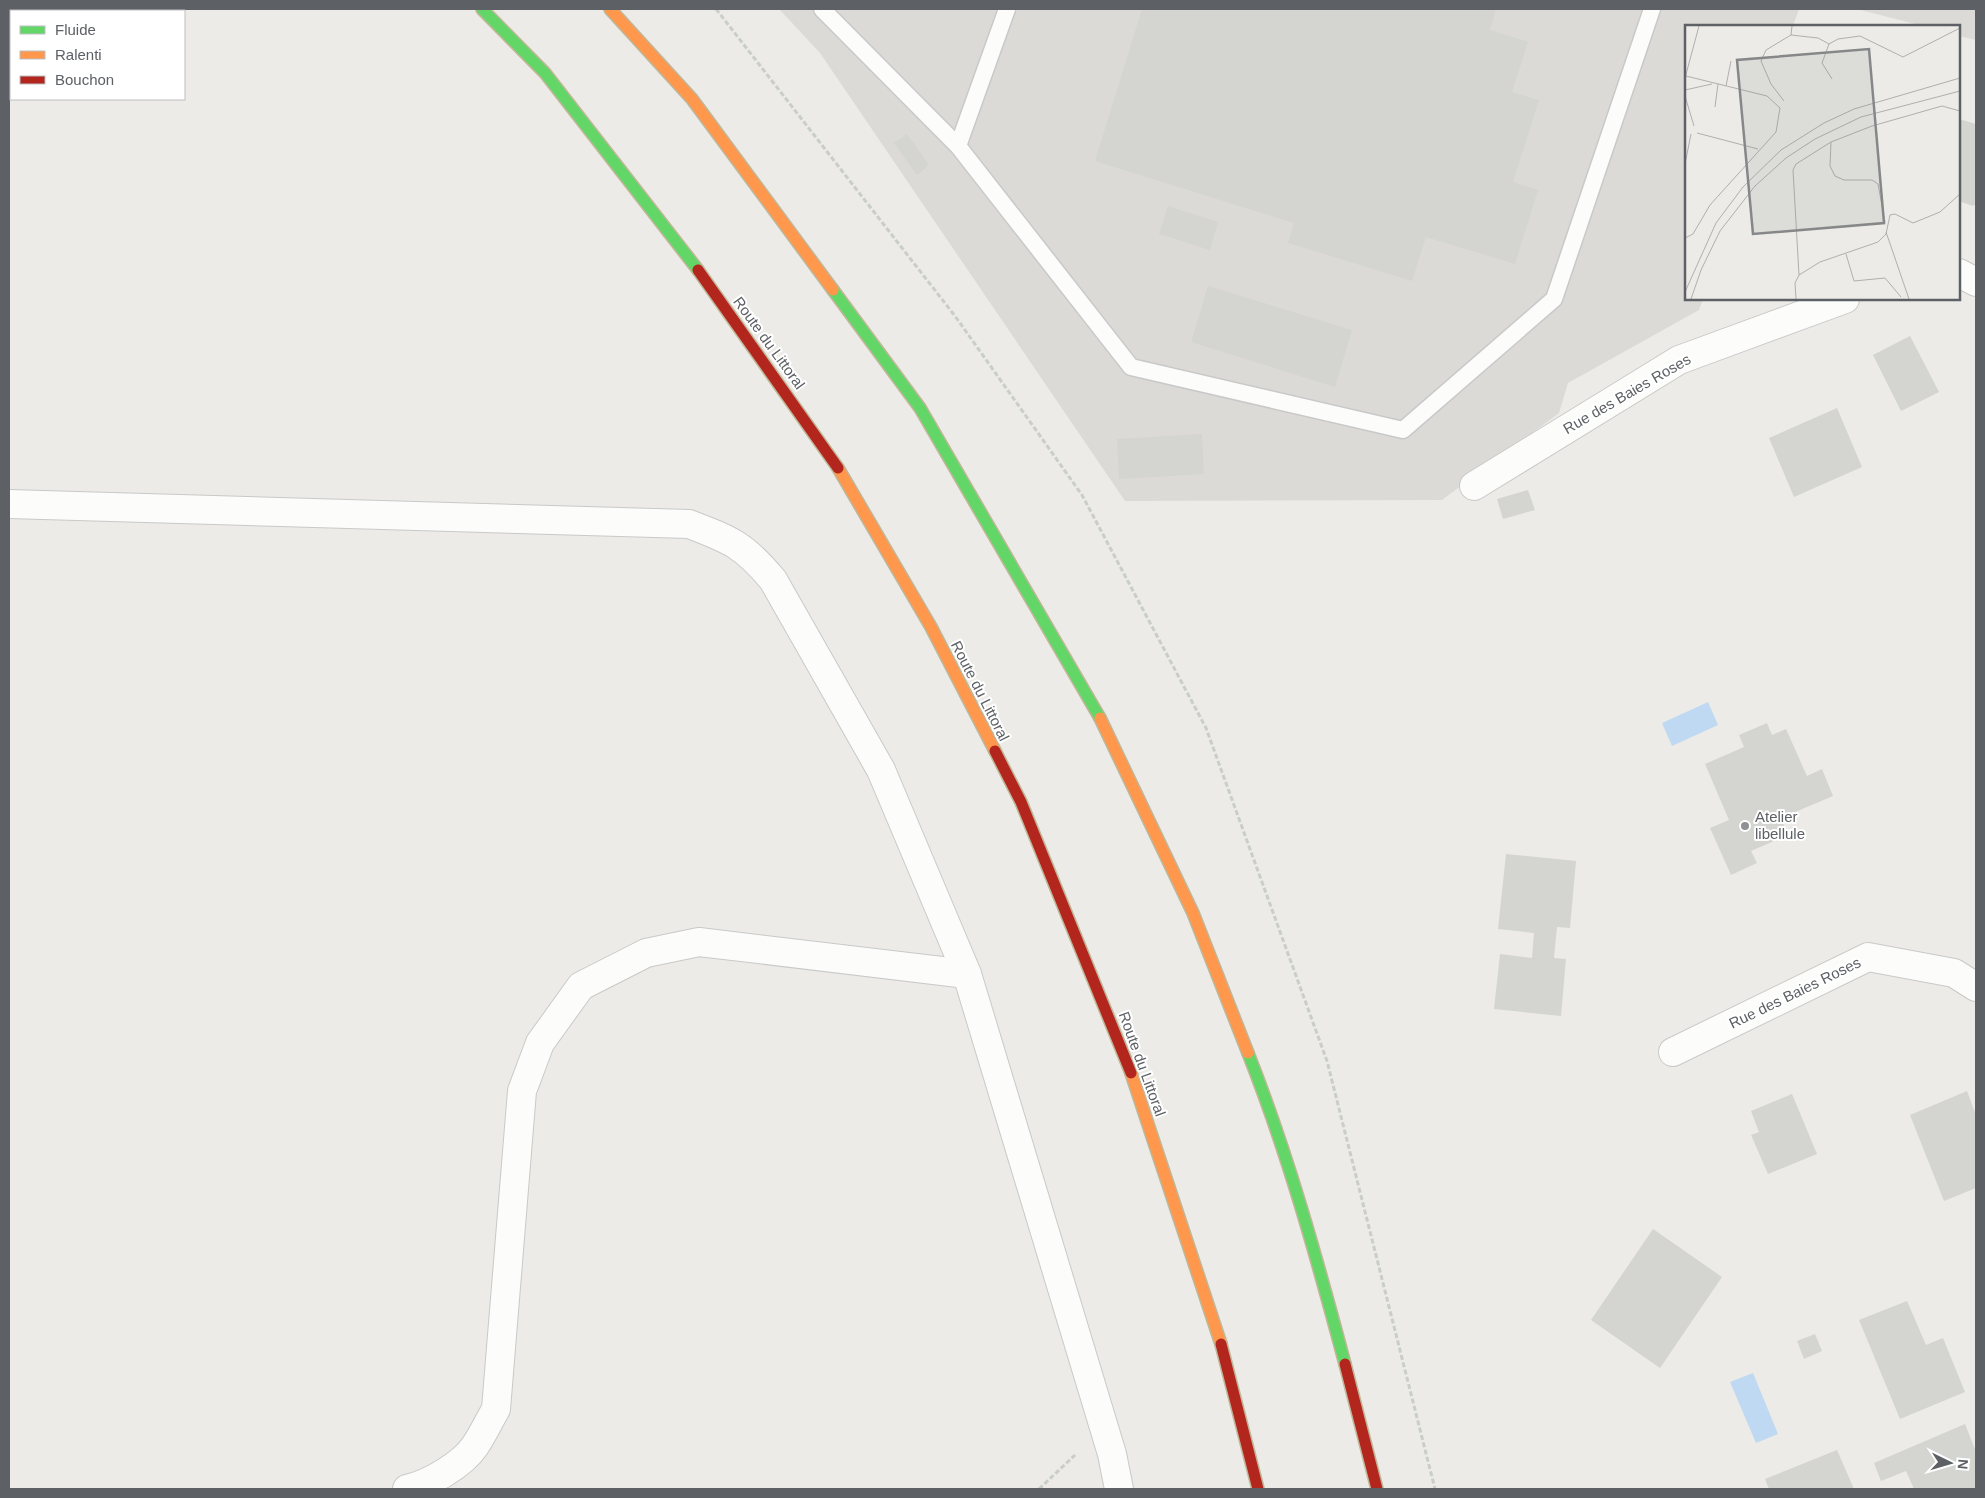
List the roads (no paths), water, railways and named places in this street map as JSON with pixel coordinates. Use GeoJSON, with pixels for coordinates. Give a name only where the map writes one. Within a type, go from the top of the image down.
{"type":"FeatureCollection","features":[{"type":"Feature","properties":{"kind":"highway","name":"Route du Littoral"},"geometry":{"type":"LineString","coordinates":[[482,9],[545,73],[690,259],[830,453],[930,627],[1021,802],[1127,1062],[1221,1342],[1258,1489]]}},
{"type":"Feature","properties":{"kind":"highway"},"geometry":{"type":"LineString","coordinates":[[610,9],[692,99],[920,408],[1108,731],[1193,913],[1265,1095],[1320,1269],[1365,1436],[1377,1489]]}},
{"type":"Feature","properties":{"kind":"street"},"geometry":{"type":"LineString","coordinates":[[1960,274],[1976,282]]}},
{"type":"Feature","properties":{"kind":"street","name":"Rue des Baies Roses"},"geometry":{"type":"LineString","coordinates":[[1474,486],[1679,360],[1841,300]]}},
{"type":"Feature","properties":{"kind":"street"},"geometry":{"type":"LineString","coordinates":[[9,504],[690,524],[730,540],[753,556],[773,580],[881,770],[967,974],[1104,1427],[1119,1489]]}},
{"type":"Feature","properties":{"kind":"street"},"geometry":{"type":"LineString","coordinates":[[407,1489],[420,1486],[448,1471],[474,1448],[496,1409],[522,1091],[540,1043],[581,986],[646,953],[699,942],[967,974]]}},
{"type":"Feature","properties":{"kind":"street","name":"Rue des Baies Roses"},"geometry":{"type":"LineString","coordinates":[[1673,1052],[1868,956],[1954,973],[1976,987]]}},
{"type":"Feature","properties":{"kind":"lane"},"geometry":{"type":"LineString","coordinates":[[822,9],[958,146],[1131,368],[1403,430],[1554,300],[1652,9]]}},
{"type":"Feature","properties":{"kind":"lane"},"geometry":{"type":"LineString","coordinates":[[958,146],[1007,9]]}},
{"type":"Feature","properties":{"kind":"water"},"geometry":{"type":"Polygon","coordinates":[[[1708,702],[1718,725],[1672,746],[1662,723],[1708,702]]]}},
{"type":"Feature","properties":{"kind":"water"},"geometry":{"type":"Polygon","coordinates":[[[1753,1373],[1778,1434],[1756,1443],[1730,1382],[1753,1373]]]}},
{"type":"Feature","properties":{"kind":"place","name":"Atelier libellule"},"geometry":{"type":"Point","coordinates":[1745,826]}}]}
